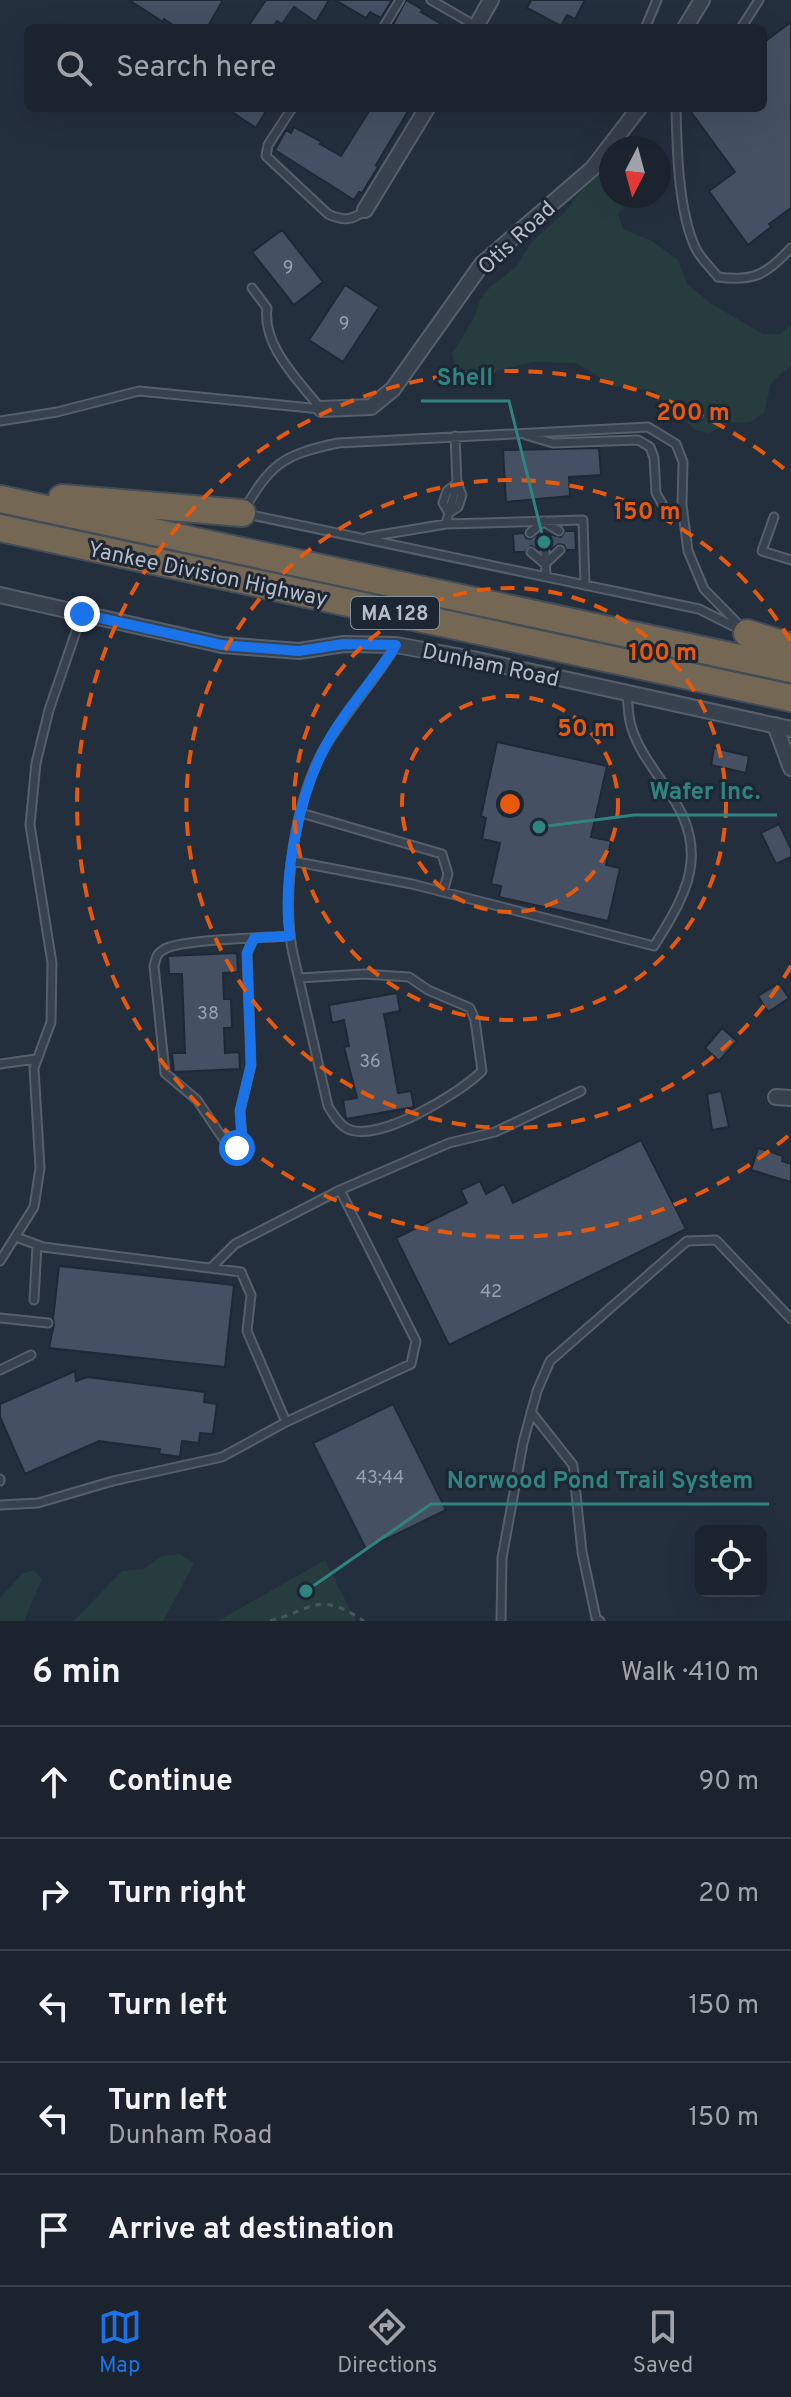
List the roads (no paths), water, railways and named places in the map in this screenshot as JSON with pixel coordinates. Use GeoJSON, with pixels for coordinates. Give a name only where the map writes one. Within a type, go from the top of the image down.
{"type":"FeatureCollection","features":[{"type":"Feature","properties":{"kind":"highway"},"geometry":{"type":"LineString","coordinates":[[0,493],[242,513]]}},
{"type":"Feature","properties":{"kind":"highway","name":"Yankee Division Highway"},"geometry":{"type":"LineString","coordinates":[[0,499],[791,669]]}},
{"type":"Feature","properties":{"kind":"highway","name":"Yankee Division Highway"},"geometry":{"type":"LineString","coordinates":[[0,528],[791,698]]}},
{"type":"Feature","properties":{"kind":"highway"},"geometry":{"type":"LineString","coordinates":[[747,633],[791,647]]}},
{"type":"Feature","properties":{"kind":"street"},"geometry":{"type":"LineString","coordinates":[[478,24],[491,0]]}},
{"type":"Feature","properties":{"kind":"street"},"geometry":{"type":"LineString","coordinates":[[687,24],[702,0]]}},
{"type":"Feature","properties":{"kind":"street"},"geometry":{"type":"LineString","coordinates":[[365,210],[425,112]]}},
{"type":"Feature","properties":{"kind":"street","name":"Otis Road"},"geometry":{"type":"LineString","coordinates":[[321,409],[371,407],[393,389],[482,264],[593,168],[636,112]]}},
{"type":"Feature","properties":{"kind":"street","name":"Dunham Road"},"geometry":{"type":"LineString","coordinates":[[0,595],[222,645],[299,651],[344,644],[396,645],[791,729]]}},
{"type":"Feature","properties":{"kind":"street"},"geometry":{"type":"LineString","coordinates":[[775,725],[791,768]]}},
{"type":"Feature","properties":{"kind":"lane"},"geometry":{"type":"LineString","coordinates":[[385,24],[400,0]]}},
{"type":"Feature","properties":{"kind":"lane"},"geometry":{"type":"LineString","coordinates":[[431,0],[471,24]]}},
{"type":"Feature","properties":{"kind":"lane"},"geometry":{"type":"LineString","coordinates":[[647,24],[657,0]]}},
{"type":"Feature","properties":{"kind":"lane"},"geometry":{"type":"LineString","coordinates":[[744,24],[759,0]]}},
{"type":"Feature","properties":{"kind":"lane"},"geometry":{"type":"LineString","coordinates":[[289,112],[268,145],[266,156],[328,214],[339,219],[354,219],[365,210]]}},
{"type":"Feature","properties":{"kind":"lane"},"geometry":{"type":"LineString","coordinates":[[676,112],[677,159],[683,201],[695,248],[718,277],[740,280],[764,274],[791,248]]}},
{"type":"Feature","properties":{"kind":"lane"},"geometry":{"type":"LineString","coordinates":[[252,288],[267,308],[265,324],[273,344],[321,409]]}},
{"type":"Feature","properties":{"kind":"lane"},"geometry":{"type":"LineString","coordinates":[[0,421],[57,412],[139,391],[321,409]]}},
{"type":"Feature","properties":{"kind":"lane"},"geometry":{"type":"LineString","coordinates":[[648,427],[676,444],[683,462],[682,505],[688,551],[704,589],[747,633],[699,609],[242,513],[273,467],[306,450],[358,440],[648,427]]}},
{"type":"Feature","properties":{"kind":"lane"},"geometry":{"type":"LineString","coordinates":[[521,433],[553,443],[638,440],[650,447],[654,458],[656,493],[664,507]]}},
{"type":"Feature","properties":{"kind":"lane"},"geometry":{"type":"LineString","coordinates":[[446,524],[449,513],[458,507],[462,495],[457,483],[455,436]]}},
{"type":"Feature","properties":{"kind":"lane"},"geometry":{"type":"LineString","coordinates":[[449,513],[443,503],[447,491],[457,483]]}},
{"type":"Feature","properties":{"kind":"lane"},"geometry":{"type":"LineString","coordinates":[[774,517],[762,551],[791,560]]}},
{"type":"Feature","properties":{"kind":"lane"},"geometry":{"type":"LineString","coordinates":[[360,538],[446,524],[583,520],[585,585]]}},
{"type":"Feature","properties":{"kind":"lane"},"geometry":{"type":"LineString","coordinates":[[544,521],[559,531]]}},
{"type":"Feature","properties":{"kind":"lane"},"geometry":{"type":"LineString","coordinates":[[544,521],[544,532]]}},
{"type":"Feature","properties":{"kind":"lane"},"geometry":{"type":"LineString","coordinates":[[530,533],[544,521]]}},
{"type":"Feature","properties":{"kind":"lane"},"geometry":{"type":"LineString","coordinates":[[545,564],[560,550]]}},
{"type":"Feature","properties":{"kind":"lane"},"geometry":{"type":"LineString","coordinates":[[545,551],[546,577]]}},
{"type":"Feature","properties":{"kind":"lane"},"geometry":{"type":"LineString","coordinates":[[531,552],[545,564]]}},
{"type":"Feature","properties":{"kind":"lane"},"geometry":{"type":"LineString","coordinates":[[0,1261],[34,1207],[40,1168],[35,1112],[36,1059],[51,1022],[52,963],[30,825],[31,795],[49,710],[82,614]]}},
{"type":"Feature","properties":{"kind":"lane"},"geometry":{"type":"LineString","coordinates":[[300,978],[374,973],[409,977],[428,990],[470,1008],[475,1020],[482,1071],[471,1083],[420,1114],[377,1128],[346,1129],[328,1106],[290,936],[292,861],[301,813],[324,749],[396,645]]}},
{"type":"Feature","properties":{"kind":"lane"},"geometry":{"type":"LineString","coordinates":[[292,861],[443,892],[654,946],[684,888],[691,865],[691,844],[681,812],[668,786],[631,729],[627,693]]}},
{"type":"Feature","properties":{"kind":"lane"},"geometry":{"type":"LineString","coordinates":[[301,813],[442,854],[448,874],[443,892]]}},
{"type":"Feature","properties":{"kind":"lane"},"geometry":{"type":"LineString","coordinates":[[254,938],[247,953],[251,1065],[240,1111],[242,1138],[237,1148],[226,1143],[197,1100],[165,1073],[154,966],[156,956],[165,948],[254,938],[290,936]]}},
{"type":"Feature","properties":{"kind":"lane"},"geometry":{"type":"LineString","coordinates":[[0,1064],[36,1059]]}},
{"type":"Feature","properties":{"kind":"lane"},"geometry":{"type":"LineString","coordinates":[[211,1268],[235,1244],[340,1190],[449,1143],[495,1132],[581,1091]]}},
{"type":"Feature","properties":{"kind":"lane"},"geometry":{"type":"LineString","coordinates":[[0,1505],[38,1503],[113,1481],[222,1457],[286,1422],[411,1364],[416,1341],[340,1190]]}},
{"type":"Feature","properties":{"kind":"lane"},"geometry":{"type":"LineString","coordinates":[[16,1237],[37,1245],[241,1272],[251,1295],[247,1331],[286,1422]]}},
{"type":"Feature","properties":{"kind":"lane"},"geometry":{"type":"LineString","coordinates":[[501,1621],[502,1558],[523,1443],[550,1361],[687,1241],[716,1240],[791,1319]]}},
{"type":"Feature","properties":{"kind":"lane"},"geometry":{"type":"LineString","coordinates":[[34,1300],[37,1245]]}},
{"type":"Feature","properties":{"kind":"lane"},"geometry":{"type":"LineString","coordinates":[[0,1318],[48,1323]]}},
{"type":"Feature","properties":{"kind":"lane"},"geometry":{"type":"LineString","coordinates":[[0,1370],[31,1355]]}},
{"type":"Feature","properties":{"kind":"lane"},"geometry":{"type":"LineString","coordinates":[[531,1412],[573,1465],[582,1552],[596,1618],[600,1621]]}},
{"type":"Feature","properties":{"kind":"place","name":"Shell"},"geometry":{"type":"Point","coordinates":[544,542]}},
{"type":"Feature","properties":{"kind":"place","name":"Wafer Inc."},"geometry":{"type":"Point","coordinates":[539,827]}},
{"type":"Feature","properties":{"kind":"place","name":"Norwood Pond Trail System"},"geometry":{"type":"Point","coordinates":[306,1591]}}]}
